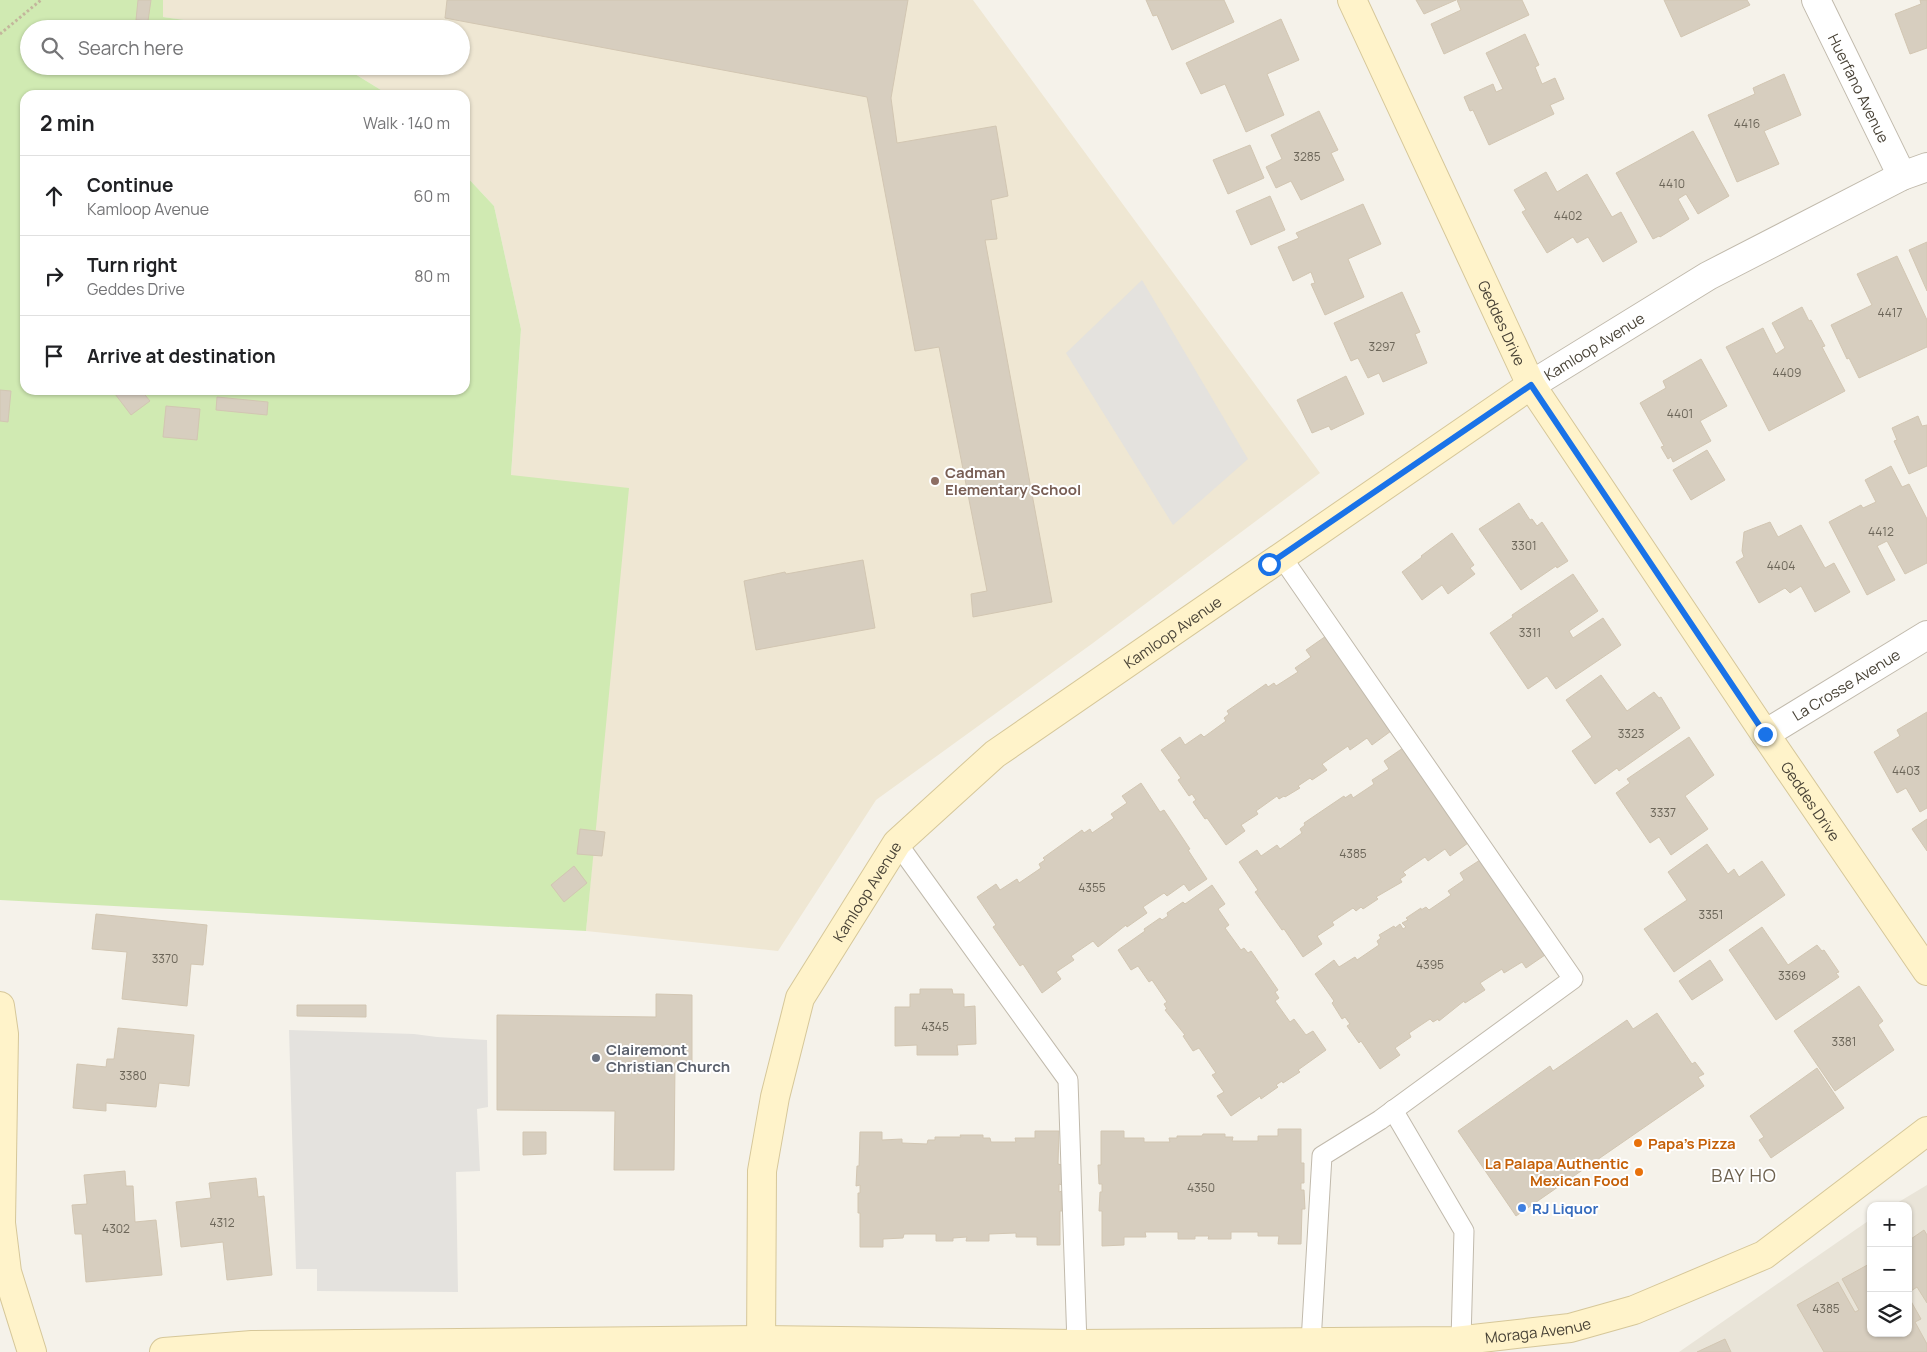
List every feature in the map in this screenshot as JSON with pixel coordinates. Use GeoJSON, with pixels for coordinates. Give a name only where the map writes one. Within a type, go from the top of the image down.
{"type":"FeatureCollection","features":[{"type":"Feature","properties":{"kind":"street","name":"Geddes Drive"},"geometry":{"type":"LineString","coordinates":[[1352,0],[1531,385],[1765,734],[1927,971]]}},
{"type":"Feature","properties":{"kind":"street","name":"Huerfano Avenue"},"geometry":{"type":"LineString","coordinates":[[1816,0],[1915,171]]}},
{"type":"Feature","properties":{"kind":"street","name":"Kamloop Avenue"},"geometry":{"type":"LineString","coordinates":[[761,1346],[762,1171],[775,1097],[800,998],[897,843],[995,754],[1531,385],[1708,276],[1915,171]]}},
{"type":"Feature","properties":{"kind":"street","name":"La Crosse Avenue"},"geometry":{"type":"LineString","coordinates":[[1765,734],[1927,635]]}},
{"type":"Feature","properties":{"kind":"street"},"geometry":{"type":"LineString","coordinates":[[0,1006],[4,1034],[1,1223],[7,1272],[32,1352]]}},
{"type":"Feature","properties":{"kind":"street","name":"Moraga Avenue"},"geometry":{"type":"LineString","coordinates":[[164,1352],[252,1345],[761,1346],[1460,1340],[1570,1328],[1634,1310],[1764,1255],[1927,1131]]}},
{"type":"Feature","properties":{"kind":"lane"},"geometry":{"type":"LineString","coordinates":[[1281,556],[1573,979],[1393,1110],[1322,1156],[1311,1342]]}},
{"type":"Feature","properties":{"kind":"lane"},"geometry":{"type":"LineString","coordinates":[[897,843],[1068,1080],[1077,1344]]}},
{"type":"Feature","properties":{"kind":"lane"},"geometry":{"type":"LineString","coordinates":[[1393,1110],[1464,1231],[1460,1340]]}},
{"type":"Feature","properties":{"kind":"path"},"geometry":{"type":"LineString","coordinates":[[0,34],[41,0]]}},
{"type":"Feature","properties":{"kind":"shaded area","name":"Cadman Elementary School"},"geometry":{"type":"Polygon","coordinates":[[[163,0],[973,0],[1320,473],[1093,643],[876,800],[778,951],[586,931],[596,821],[511,475],[521,329],[494,206],[470,180],[470,90],[381,90],[357,75],[470,75],[470,20],[184,20],[163,17],[163,0]]]}},
{"type":"Feature","properties":{"kind":"shaded area"},"geometry":{"type":"Polygon","coordinates":[[[1142,280],[1248,459],[1173,525],[1066,353],[1142,280]]]}},
{"type":"Feature","properties":{"kind":"shaded area"},"geometry":{"type":"Polygon","coordinates":[[[289,1030],[414,1034],[487,1040],[488,1107],[477,1109],[480,1171],[456,1172],[458,1292],[317,1291],[317,1269],[296,1269],[289,1030]]]}},
{"type":"Feature","properties":{"kind":"shaded area"},"geometry":{"type":"Polygon","coordinates":[[[1927,1185],[1927,1352],[1679,1352],[1867,1222],[1867,1337],[1912,1337],[1912,1202],[1899,1202],[1927,1185]]]}},
{"type":"Feature","properties":{"kind":"green space"},"geometry":{"type":"Polygon","coordinates":[[[0,0],[163,0],[163,17],[184,20],[20,20],[20,75],[357,75],[381,90],[20,90],[20,395],[470,395],[470,180],[494,206],[521,329],[511,475],[629,488],[586,931],[0,900],[0,0]]]}},
{"type":"Feature","properties":{"kind":"building"},"geometry":{"type":"Polygon","coordinates":[[[138,0],[151,0],[148,20],[136,20],[138,0]]]}},
{"type":"Feature","properties":{"kind":"building"},"geometry":{"type":"Polygon","coordinates":[[[447,0],[908,0],[891,98],[897,143],[996,126],[1008,196],[991,200],[997,239],[985,240],[1052,602],[973,617],[971,594],[987,591],[939,347],[915,351],[867,97],[470,23],[470,20],[445,18],[447,0]]]}},
{"type":"Feature","properties":{"kind":"building"},"geometry":{"type":"Polygon","coordinates":[[[1146,0],[1224,0],[1234,22],[1172,50],[1157,15],[1153,16],[1146,0]]]}},
{"type":"Feature","properties":{"kind":"building"},"geometry":{"type":"Polygon","coordinates":[[[1416,0],[1456,0],[1424,14],[1416,0]]]}},
{"type":"Feature","properties":{"kind":"building"},"geometry":{"type":"Polygon","coordinates":[[[1457,0],[1522,0],[1529,15],[1444,54],[1431,24],[1461,10],[1457,0]]]}},
{"type":"Feature","properties":{"kind":"building"},"geometry":{"type":"Polygon","coordinates":[[[1664,0],[1747,0],[1750,5],[1681,37],[1664,0]]]}},
{"type":"Feature","properties":{"kind":"building"},"geometry":{"type":"Polygon","coordinates":[[[1920,0],[1927,0],[1927,48],[1910,54],[1895,14],[1921,4],[1920,0]]]}},
{"type":"Feature","properties":{"kind":"building"},"geometry":{"type":"Polygon","coordinates":[[[1281,19],[1299,60],[1267,74],[1284,115],[1246,132],[1225,84],[1201,94],[1186,63],[1281,19]]]}},
{"type":"Feature","properties":{"kind":"building"},"geometry":{"type":"Polygon","coordinates":[[[1525,34],[1539,65],[1535,67],[1542,84],[1555,78],[1564,99],[1550,105],[1554,114],[1489,145],[1473,110],[1470,111],[1464,97],[1493,84],[1496,92],[1503,89],[1486,53],[1525,34]]]}},
{"type":"Feature","properties":{"kind":"building"},"geometry":{"type":"Polygon","coordinates":[[[1784,74],[1801,115],[1764,131],[1779,164],[1737,182],[1708,115],[1755,94],[1753,88],[1784,74]]]}},
{"type":"Feature","properties":{"kind":"building"},"geometry":{"type":"Polygon","coordinates":[[[1319,111],[1338,150],[1331,153],[1344,180],[1301,200],[1291,181],[1276,188],[1266,167],[1282,159],[1271,135],[1319,111]]]}},
{"type":"Feature","properties":{"kind":"building"},"geometry":{"type":"Polygon","coordinates":[[[1693,131],[1729,196],[1698,214],[1686,194],[1678,199],[1689,219],[1660,237],[1653,239],[1616,173],[1693,131]]]}},
{"type":"Feature","properties":{"kind":"building"},"geometry":{"type":"Polygon","coordinates":[[[1250,145],[1264,178],[1228,194],[1213,160],[1250,145]]]}},
{"type":"Feature","properties":{"kind":"building"},"geometry":{"type":"Polygon","coordinates":[[[1546,172],[1557,192],[1587,174],[1612,217],[1621,212],[1637,242],[1603,262],[1588,237],[1577,243],[1573,237],[1547,253],[1522,212],[1526,210],[1514,190],[1546,172]]]}},
{"type":"Feature","properties":{"kind":"building"},"geometry":{"type":"Polygon","coordinates":[[[1270,196],[1285,230],[1251,245],[1236,211],[1270,196]]]}},
{"type":"Feature","properties":{"kind":"building"},"geometry":{"type":"Polygon","coordinates":[[[1363,204],[1381,244],[1348,259],[1364,297],[1325,315],[1311,284],[1315,283],[1311,272],[1293,281],[1278,247],[1299,238],[1296,233],[1363,204]]]}},
{"type":"Feature","properties":{"kind":"building"},"geometry":{"type":"Polygon","coordinates":[[[1927,242],[1927,291],[1909,250],[1927,242]]]}},
{"type":"Feature","properties":{"kind":"building"},"geometry":{"type":"Polygon","coordinates":[[[1897,256],[1927,320],[1927,347],[1859,378],[1849,358],[1847,359],[1831,325],[1872,305],[1857,274],[1897,256]]]}},
{"type":"Feature","properties":{"kind":"building"},"geometry":{"type":"Polygon","coordinates":[[[1402,292],[1420,332],[1415,334],[1427,363],[1383,382],[1379,373],[1368,378],[1358,358],[1351,361],[1334,323],[1402,292]]]}},
{"type":"Feature","properties":{"kind":"building"},"geometry":{"type":"Polygon","coordinates":[[[1802,307],[1825,346],[1822,347],[1845,391],[1769,431],[1726,347],[1763,328],[1776,354],[1785,348],[1772,323],[1802,307]]]}},
{"type":"Feature","properties":{"kind":"building"},"geometry":{"type":"Polygon","coordinates":[[[1701,359],[1727,406],[1700,421],[1711,441],[1673,462],[1671,457],[1668,459],[1661,447],[1664,446],[1640,403],[1666,388],[1663,381],[1701,359]]]}},
{"type":"Feature","properties":{"kind":"building"},"geometry":{"type":"Polygon","coordinates":[[[1346,376],[1364,414],[1331,430],[1329,426],[1312,433],[1297,400],[1346,376]]]}},
{"type":"Feature","properties":{"kind":"building"},"geometry":{"type":"Polygon","coordinates":[[[0,390],[11,391],[8,422],[0,421],[0,390]]]}},
{"type":"Feature","properties":{"kind":"building"},"geometry":{"type":"Polygon","coordinates":[[[116,395],[145,395],[150,401],[131,415],[116,395]]]}},
{"type":"Feature","properties":{"kind":"building"},"geometry":{"type":"Polygon","coordinates":[[[217,397],[268,402],[267,415],[216,410],[217,397]]]}},
{"type":"Feature","properties":{"kind":"building"},"geometry":{"type":"Polygon","coordinates":[[[166,406],[200,409],[197,440],[163,437],[166,406]]]}},
{"type":"Feature","properties":{"kind":"building"},"geometry":{"type":"Polygon","coordinates":[[[1918,416],[1922,426],[1927,425],[1927,466],[1909,474],[1894,441],[1897,440],[1892,428],[1918,416]]]}},
{"type":"Feature","properties":{"kind":"building"},"geometry":{"type":"Polygon","coordinates":[[[1707,450],[1725,480],[1691,500],[1673,470],[1707,450]]]}},
{"type":"Feature","properties":{"kind":"building"},"geometry":{"type":"Polygon","coordinates":[[[1891,466],[1902,487],[1909,484],[1927,519],[1927,563],[1905,574],[1887,541],[1877,546],[1895,580],[1867,595],[1829,522],[1861,505],[1863,508],[1876,502],[1865,480],[1891,466]]]}},
{"type":"Feature","properties":{"kind":"building"},"geometry":{"type":"Polygon","coordinates":[[[1519,503],[1530,520],[1532,519],[1537,526],[1542,522],[1568,561],[1557,568],[1556,566],[1521,590],[1479,529],[1519,503]]]}},
{"type":"Feature","properties":{"kind":"building"},"geometry":{"type":"Polygon","coordinates":[[[1770,522],[1778,537],[1801,525],[1825,568],[1834,563],[1850,592],[1815,612],[1801,586],[1790,593],[1785,588],[1759,603],[1736,562],[1744,557],[1742,551],[1744,532],[1770,522]]]}},
{"type":"Feature","properties":{"kind":"building"},"geometry":{"type":"Polygon","coordinates":[[[1452,533],[1474,565],[1470,568],[1475,574],[1448,594],[1442,585],[1422,600],[1402,572],[1452,533]]]}},
{"type":"Feature","properties":{"kind":"building"},"geometry":{"type":"Polygon","coordinates":[[[863,560],[875,628],[756,650],[744,581],[785,572],[786,574],[863,560]]]}},
{"type":"Feature","properties":{"kind":"building"},"geometry":{"type":"Polygon","coordinates":[[[1573,574],[1598,611],[1569,631],[1573,638],[1603,618],[1621,645],[1556,689],[1547,676],[1528,689],[1490,633],[1513,617],[1512,615],[1573,574]]]}},
{"type":"Feature","properties":{"kind":"building"},"geometry":{"type":"Polygon","coordinates":[[[1326,636],[1391,731],[1372,745],[1367,738],[1350,750],[1348,746],[1322,764],[1327,770],[1312,780],[1310,778],[1298,786],[1300,788],[1285,797],[1279,799],[1277,796],[1256,811],[1258,814],[1241,825],[1245,831],[1226,845],[1193,802],[1196,800],[1192,794],[1189,796],[1178,780],[1181,778],[1161,750],[1180,737],[1185,745],[1201,734],[1204,737],[1226,721],[1224,718],[1229,714],[1227,711],[1266,684],[1268,687],[1274,683],[1276,686],[1298,672],[1295,668],[1311,657],[1306,650],[1326,636]]]}},
{"type":"Feature","properties":{"kind":"building"},"geometry":{"type":"Polygon","coordinates":[[[1601,675],[1627,711],[1654,692],[1659,698],[1661,697],[1680,728],[1619,771],[1617,768],[1595,784],[1572,751],[1592,737],[1566,700],[1601,675]]]}},
{"type":"Feature","properties":{"kind":"building"},"geometry":{"type":"Polygon","coordinates":[[[1927,712],[1927,808],[1920,812],[1906,788],[1897,793],[1874,752],[1900,736],[1897,730],[1927,712]]]}},
{"type":"Feature","properties":{"kind":"building"},"geometry":{"type":"Polygon","coordinates":[[[1689,737],[1714,775],[1685,796],[1708,829],[1671,855],[1659,837],[1650,843],[1616,793],[1630,783],[1627,779],[1689,737]]]}},
{"type":"Feature","properties":{"kind":"building"},"geometry":{"type":"Polygon","coordinates":[[[1403,748],[1437,799],[1440,797],[1449,815],[1468,843],[1450,856],[1445,849],[1428,861],[1425,857],[1403,872],[1406,875],[1400,879],[1402,882],[1376,897],[1378,899],[1363,909],[1361,907],[1356,911],[1353,908],[1332,922],[1334,925],[1317,936],[1322,944],[1303,957],[1255,892],[1258,890],[1239,862],[1257,850],[1261,856],[1277,845],[1280,849],[1302,833],[1300,829],[1305,825],[1304,823],[1344,796],[1345,798],[1351,794],[1353,798],[1374,784],[1372,780],[1389,769],[1384,761],[1403,748]]]}},
{"type":"Feature","properties":{"kind":"building"},"geometry":{"type":"Polygon","coordinates":[[[1141,783],[1160,812],[1164,810],[1207,879],[1189,891],[1184,884],[1167,896],[1164,893],[1143,907],[1147,913],[1127,927],[1126,925],[1098,947],[1093,941],[1071,956],[1074,960],[1056,972],[1061,979],[1042,993],[1023,964],[1020,966],[993,927],[996,925],[977,897],[996,884],[1000,890],[1017,879],[1019,883],[1041,868],[1039,864],[1045,860],[1043,858],[1082,830],[1084,833],[1090,829],[1092,833],[1114,818],[1111,814],[1127,803],[1122,796],[1141,783]]]}},
{"type":"Feature","properties":{"kind":"building"},"geometry":{"type":"Polygon","coordinates":[[[1927,819],[1927,851],[1912,829],[1927,819]]]}},
{"type":"Feature","properties":{"kind":"building"},"geometry":{"type":"Polygon","coordinates":[[[580,829],[605,832],[602,856],[577,854],[580,829]]]}},
{"type":"Feature","properties":{"kind":"building"},"geometry":{"type":"Polygon","coordinates":[[[1707,844],[1728,874],[1734,869],[1739,877],[1762,861],[1785,895],[1674,972],[1644,929],[1687,900],[1668,872],[1707,844]]]}},
{"type":"Feature","properties":{"kind":"building"},"geometry":{"type":"Polygon","coordinates":[[[1480,860],[1498,888],[1502,886],[1514,910],[1517,908],[1526,927],[1545,955],[1526,968],[1522,962],[1504,973],[1502,969],[1480,983],[1485,990],[1465,1003],[1464,1001],[1439,1021],[1438,1019],[1433,1022],[1430,1019],[1409,1033],[1411,1037],[1395,1048],[1400,1055],[1380,1069],[1361,1041],[1359,1043],[1347,1026],[1350,1024],[1345,1017],[1342,1019],[1332,1003],[1334,1001],[1315,974],[1334,960],[1339,967],[1355,957],[1357,960],[1379,945],[1377,941],[1381,938],[1379,935],[1400,924],[1403,929],[1406,927],[1402,923],[1408,920],[1406,918],[1421,908],[1421,910],[1426,907],[1429,910],[1451,895],[1448,891],[1464,880],[1460,873],[1480,860]]]}},
{"type":"Feature","properties":{"kind":"building"},"geometry":{"type":"Polygon","coordinates":[[[574,866],[587,883],[564,902],[551,885],[574,866]]]}},
{"type":"Feature","properties":{"kind":"building"},"geometry":{"type":"Polygon","coordinates":[[[1212,885],[1225,904],[1218,909],[1229,925],[1225,928],[1241,950],[1244,948],[1248,953],[1251,951],[1278,990],[1275,992],[1279,998],[1275,1001],[1290,1022],[1294,1019],[1306,1035],[1313,1031],[1326,1050],[1298,1070],[1300,1072],[1283,1083],[1282,1081],[1276,1085],[1278,1087],[1261,1099],[1260,1096],[1231,1116],[1217,1096],[1224,1092],[1212,1075],[1216,1073],[1199,1048],[1193,1051],[1183,1036],[1185,1035],[1165,1010],[1167,1009],[1164,1004],[1167,1002],[1152,980],[1149,982],[1138,966],[1131,970],[1118,950],[1160,918],[1162,920],[1168,916],[1167,913],[1183,902],[1185,904],[1212,885]]]}},
{"type":"Feature","properties":{"kind":"building"},"geometry":{"type":"Polygon","coordinates":[[[96,914],[207,925],[203,965],[191,964],[187,1006],[122,999],[127,952],[92,949],[96,914]]]}},
{"type":"Feature","properties":{"kind":"building"},"geometry":{"type":"Polygon","coordinates":[[[1762,927],[1788,965],[1817,945],[1822,951],[1824,950],[1839,972],[1836,973],[1839,977],[1776,1020],[1729,950],[1762,927]]]}},
{"type":"Feature","properties":{"kind":"building"},"geometry":{"type":"Polygon","coordinates":[[[1710,960],[1723,980],[1692,1000],[1679,981],[1710,960]]]}},
{"type":"Feature","properties":{"kind":"building"},"geometry":{"type":"Polygon","coordinates":[[[1859,986],[1883,1021],[1878,1025],[1894,1050],[1835,1091],[1794,1031],[1859,986]]]}},
{"type":"Feature","properties":{"kind":"building"},"geometry":{"type":"Polygon","coordinates":[[[920,989],[952,989],[953,994],[964,994],[964,1007],[975,1006],[976,1044],[957,1045],[958,1055],[917,1055],[917,1045],[895,1046],[895,1007],[910,1007],[910,994],[920,994],[920,989]]]}},
{"type":"Feature","properties":{"kind":"building"},"geometry":{"type":"Polygon","coordinates":[[[656,994],[692,995],[692,1062],[675,1062],[674,1170],[614,1170],[615,1111],[497,1110],[497,1015],[656,1017],[656,994]]]}},
{"type":"Feature","properties":{"kind":"building"},"geometry":{"type":"Polygon","coordinates":[[[297,1005],[366,1005],[366,1017],[297,1016],[297,1005]]]}},
{"type":"Feature","properties":{"kind":"building"},"geometry":{"type":"Polygon","coordinates":[[[1657,1013],[1692,1064],[1695,1062],[1704,1074],[1698,1077],[1704,1086],[1516,1216],[1458,1131],[1550,1066],[1553,1071],[1627,1020],[1633,1029],[1657,1013]]]}},
{"type":"Feature","properties":{"kind":"building"},"geometry":{"type":"Polygon","coordinates":[[[118,1028],[194,1035],[189,1086],[159,1083],[156,1107],[106,1103],[106,1111],[73,1108],[77,1064],[106,1067],[107,1059],[114,1059],[118,1028]]]}},
{"type":"Feature","properties":{"kind":"building"},"geometry":{"type":"Polygon","coordinates":[[[1817,1068],[1844,1108],[1771,1158],[1759,1140],[1764,1137],[1750,1116],[1817,1068]]]}},
{"type":"Feature","properties":{"kind":"building"},"geometry":{"type":"Polygon","coordinates":[[[1278,1129],[1301,1129],[1301,1163],[1304,1163],[1304,1183],[1301,1183],[1301,1190],[1304,1190],[1305,1209],[1302,1209],[1301,1244],[1278,1244],[1279,1236],[1258,1236],[1258,1232],[1231,1232],[1231,1239],[1208,1239],[1209,1236],[1195,1236],[1195,1239],[1178,1239],[1178,1232],[1145,1232],[1146,1237],[1124,1237],[1124,1245],[1102,1246],[1102,1211],[1099,1211],[1102,1184],[1099,1184],[1098,1165],[1101,1165],[1101,1131],[1124,1131],[1124,1138],[1144,1138],[1144,1142],[1170,1142],[1169,1138],[1177,1138],[1177,1136],[1202,1136],[1203,1134],[1225,1134],[1225,1137],[1233,1137],[1232,1141],[1258,1141],[1258,1136],[1278,1136],[1278,1129]]]}},
{"type":"Feature","properties":{"kind":"building"},"geometry":{"type":"Polygon","coordinates":[[[1035,1131],[1059,1131],[1058,1164],[1062,1165],[1062,1185],[1059,1184],[1059,1192],[1062,1191],[1060,1245],[1037,1245],[1037,1237],[1016,1237],[1016,1233],[989,1234],[989,1241],[966,1241],[967,1237],[953,1238],[953,1241],[936,1241],[936,1234],[904,1234],[903,1238],[883,1239],[883,1247],[860,1247],[858,1193],[860,1193],[860,1185],[856,1186],[857,1166],[859,1166],[860,1132],[882,1132],[882,1140],[902,1139],[902,1143],[927,1144],[928,1140],[935,1140],[935,1137],[961,1137],[960,1135],[983,1135],[983,1138],[990,1138],[991,1142],[1016,1142],[1015,1138],[1035,1138],[1035,1131]]]}},
{"type":"Feature","properties":{"kind":"building"},"geometry":{"type":"Polygon","coordinates":[[[523,1132],[546,1132],[546,1154],[523,1155],[523,1132]]]}},
{"type":"Feature","properties":{"kind":"building"},"geometry":{"type":"Polygon","coordinates":[[[125,1171],[126,1186],[133,1186],[135,1222],[156,1220],[162,1275],[86,1282],[82,1234],[75,1234],[72,1205],[87,1204],[84,1175],[125,1171]]]}},
{"type":"Feature","properties":{"kind":"building"},"geometry":{"type":"Polygon","coordinates":[[[256,1178],[258,1197],[264,1196],[272,1275],[227,1280],[223,1242],[181,1247],[176,1202],[211,1198],[209,1183],[256,1178]]]}},
{"type":"Feature","properties":{"kind":"building"},"geometry":{"type":"Polygon","coordinates":[[[1924,1230],[1927,1235],[1927,1303],[1917,1287],[1912,1290],[1912,1238],[1924,1230]]]}},
{"type":"Feature","properties":{"kind":"building"},"geometry":{"type":"Polygon","coordinates":[[[1867,1265],[1867,1337],[1912,1337],[1912,1303],[1921,1319],[1915,1322],[1927,1344],[1927,1352],[1824,1352],[1797,1305],[1838,1282],[1855,1312],[1859,1310],[1842,1279],[1867,1265]]]}},
{"type":"Feature","properties":{"kind":"building"},"geometry":{"type":"Polygon","coordinates":[[[1725,1339],[1731,1352],[1697,1352],[1725,1339]]]}},
{"type":"Feature","properties":{"kind":"place","name":"Cadman Elementary School"},"geometry":{"type":"Point","coordinates":[935,481]}},
{"type":"Feature","properties":{"kind":"place","name":"Clairemont Christian Church"},"geometry":{"type":"Point","coordinates":[596,1058]}},
{"type":"Feature","properties":{"kind":"place","name":"Papa's Pizza"},"geometry":{"type":"Point","coordinates":[1638,1143]}},
{"type":"Feature","properties":{"kind":"place","name":"La Palapa Authentic Mexican Food"},"geometry":{"type":"Point","coordinates":[1639,1172]}},
{"type":"Feature","properties":{"kind":"place","name":"RJ Liquor"},"geometry":{"type":"Point","coordinates":[1522,1208]}},
{"type":"Feature","properties":{"kind":"district","name":"BAY HO"},"geometry":{"type":"Point","coordinates":[1744,1175]}},
{"type":"Feature","properties":{"kind":"route"},"geometry":{"type":"LineString","coordinates":[[1269,564],[1531,385],[1765,734]]}}]}
